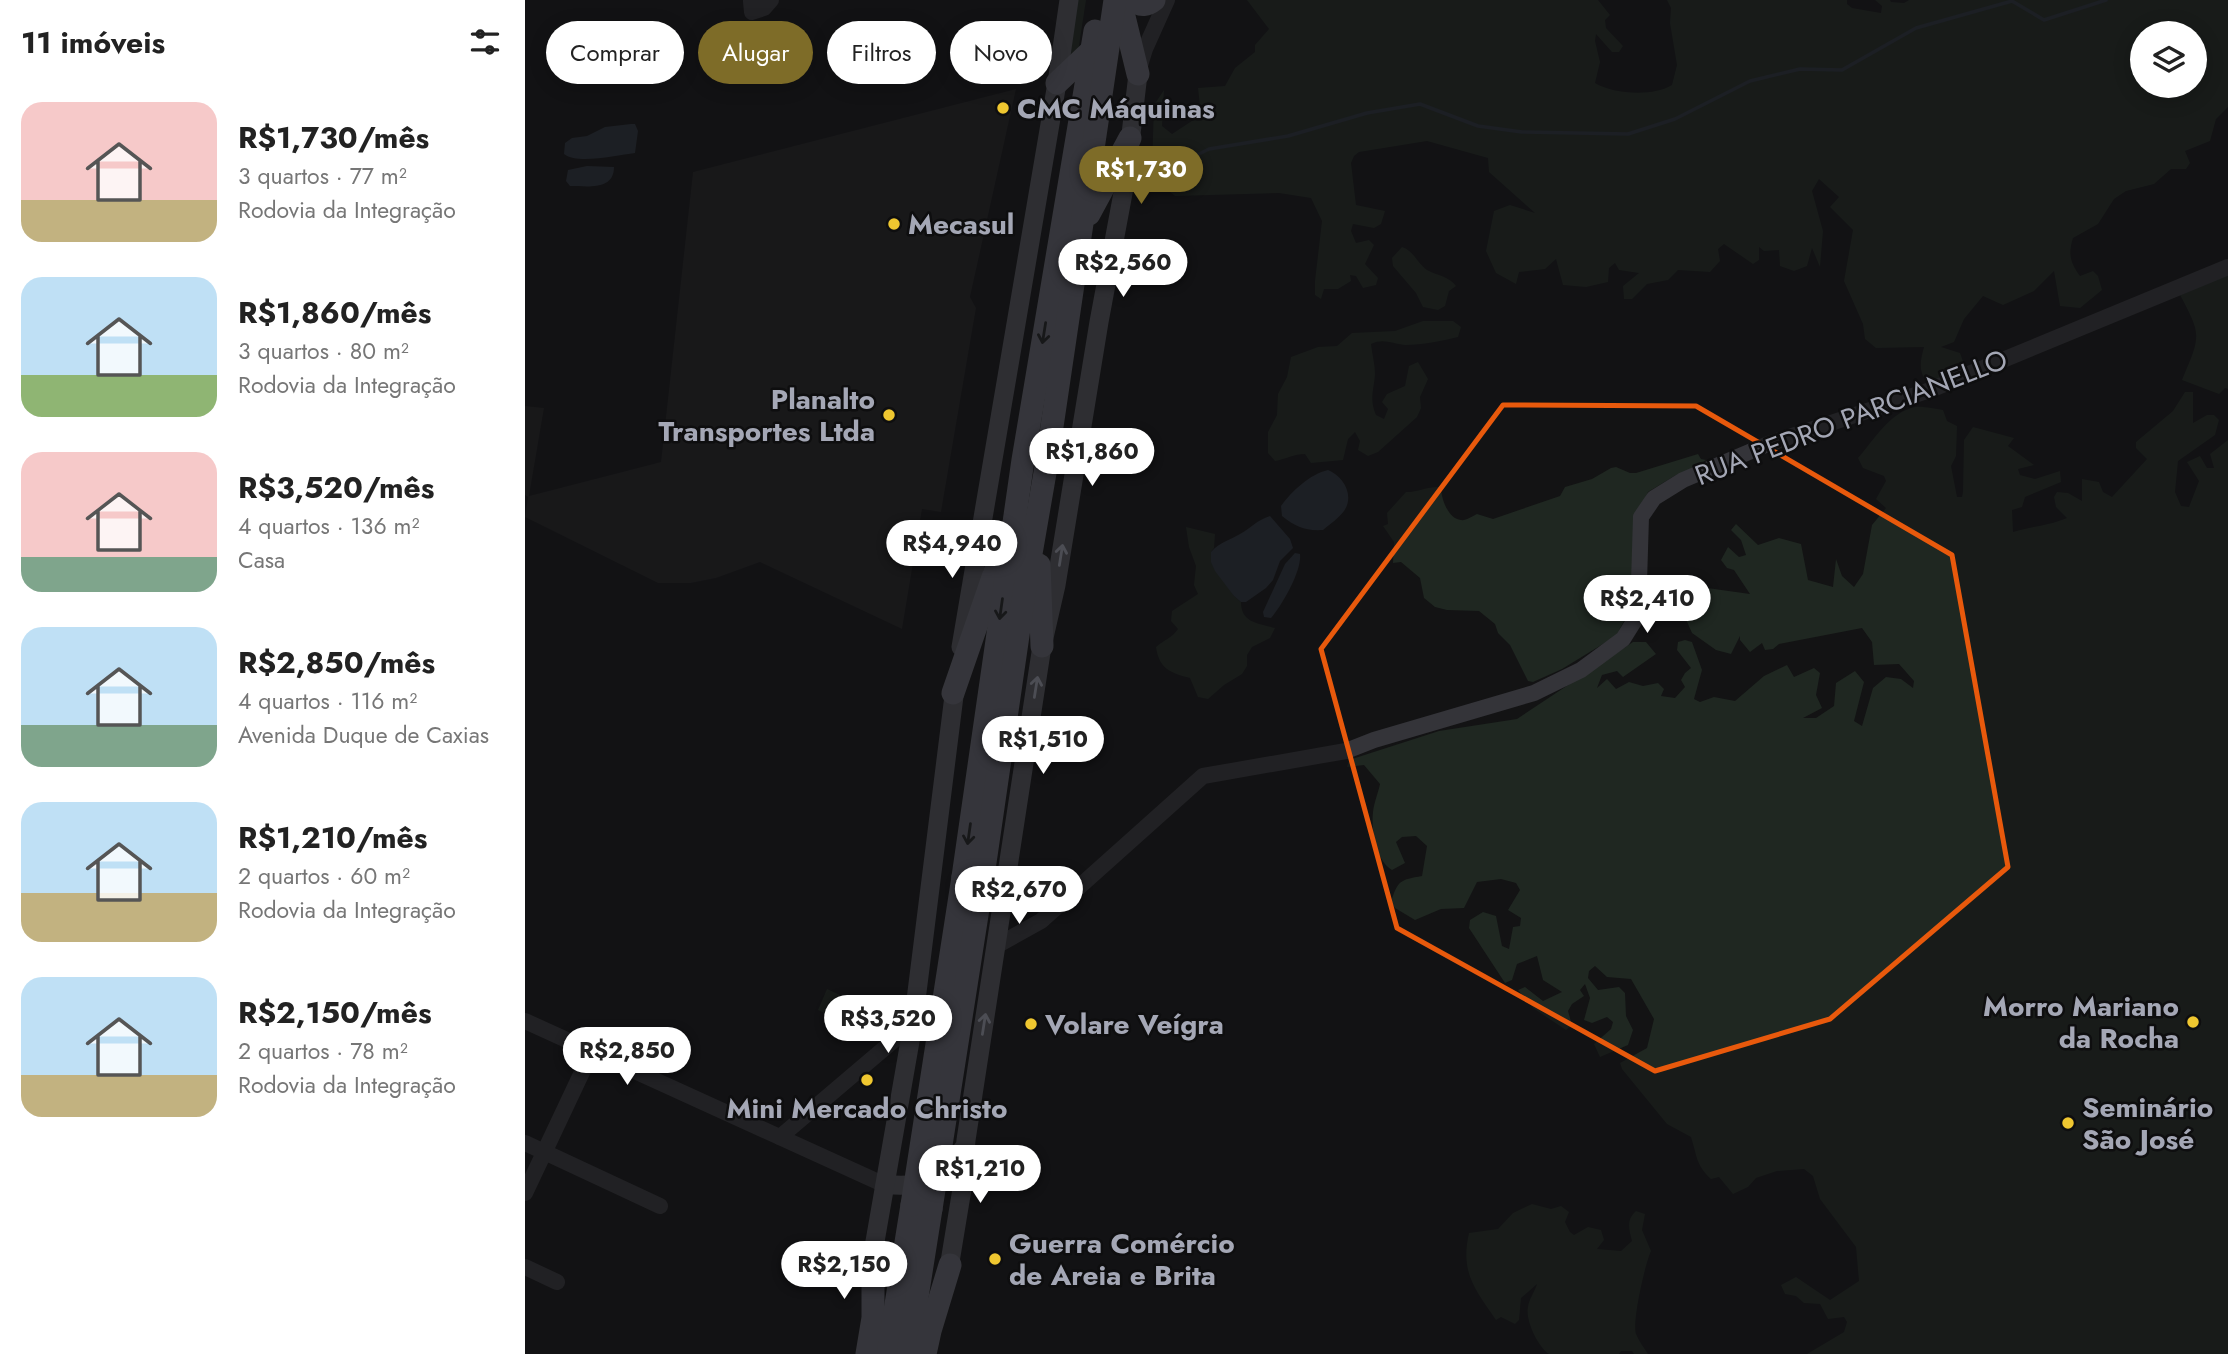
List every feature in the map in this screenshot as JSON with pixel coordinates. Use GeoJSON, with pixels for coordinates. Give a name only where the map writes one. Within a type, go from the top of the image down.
{"type":"FeatureCollection","features":[{"type":"Feature","properties":{"kind":"highway"},"geometry":{"type":"LineString","coordinates":[[972,880],[1019,493],[1099,0]]}},
{"type":"Feature","properties":{"kind":"highway"},"geometry":{"type":"LineString","coordinates":[[1117,0],[1138,74]]}},
{"type":"Feature","properties":{"kind":"highway"},"geometry":{"type":"LineString","coordinates":[[908,1354],[922,1207],[972,880],[1046,467],[1117,0]]}},
{"type":"Feature","properties":{"kind":"highway"},"geometry":{"type":"LineString","coordinates":[[1134,0],[1143,5],[1154,0]]}},
{"type":"Feature","properties":{"kind":"highway"},"geometry":{"type":"LineString","coordinates":[[1057,83],[1092,50]]}},
{"type":"Feature","properties":{"kind":"highway"},"geometry":{"type":"LineString","coordinates":[[1081,229],[1130,138]]}},
{"type":"Feature","properties":{"kind":"highway"},"geometry":{"type":"LineString","coordinates":[[1042,646],[1039,570],[1046,467]]}},
{"type":"Feature","properties":{"kind":"highway"},"geometry":{"type":"LineString","coordinates":[[953,693],[1019,493]]}},
{"type":"Feature","properties":{"kind":"highway"},"geometry":{"type":"LineString","coordinates":[[888,1354],[922,1207]]}},
{"type":"Feature","properties":{"kind":"highway"},"geometry":{"type":"LineString","coordinates":[[867,1354],[873,1318],[873,1255]]}},
{"type":"Feature","properties":{"kind":"highway"},"geometry":{"type":"LineString","coordinates":[[925,1354],[950,1265]]}},
{"type":"Feature","properties":{"kind":"main road"},"geometry":{"type":"LineString","coordinates":[[855,1354],[913,1024],[953,693],[1069,0]]}},
{"type":"Feature","properties":{"kind":"main road"},"geometry":{"type":"LineString","coordinates":[[935,1354],[1042,646],[1056,585],[1101,308],[1126,177],[1138,74]]}},
{"type":"Feature","properties":{"kind":"main road"},"geometry":{"type":"LineString","coordinates":[[925,930],[936,915],[949,909],[960,908],[975,913],[987,926],[996,946]]}},
{"type":"Feature","properties":{"kind":"main road"},"geometry":{"type":"LineString","coordinates":[[885,1185],[926,1184],[942,1177],[953,1170],[966,1140]]}},
{"type":"Feature","properties":{"kind":"street"},"geometry":{"type":"LineString","coordinates":[[753,0],[752,12],[764,9],[771,0]]}},
{"type":"Feature","properties":{"kind":"street"},"geometry":{"type":"LineString","coordinates":[[1138,74],[1145,49],[1167,0]]}},
{"type":"Feature","properties":{"kind":"street","name":"RUA PEDRO PARCIANELLO"},"geometry":{"type":"LineString","coordinates":[[996,946],[1041,921],[1203,776],[1346,751],[1374,740],[1534,693],[1581,670],[1623,639],[1638,615],[1641,517],[1654,498],[1683,480],[1768,444],[1930,390],[2228,267]]}},
{"type":"Feature","properties":{"kind":"street"},"geometry":{"type":"LineString","coordinates":[[525,1021],[885,1185]]}},
{"type":"Feature","properties":{"kind":"street"},"geometry":{"type":"LineString","coordinates":[[780,1136],[913,1024]]}},
{"type":"Feature","properties":{"kind":"street"},"geometry":{"type":"LineString","coordinates":[[525,1193],[592,1051]]}},
{"type":"Feature","properties":{"kind":"street"},"geometry":{"type":"LineString","coordinates":[[525,1143],[660,1206]]}},
{"type":"Feature","properties":{"kind":"street"},"geometry":{"type":"LineString","coordinates":[[525,1267],[557,1282]]}},
{"type":"Feature","properties":{"kind":"highlighted area"},"geometry":{"type":"Polygon","coordinates":[[[1503,405],[1696,406],[1952,555],[2008,867],[1830,1019],[1655,1071],[1397,928],[1321,649],[1503,405]]]}},
{"type":"Feature","properties":{"kind":"shaded area"},"geometry":{"type":"Polygon","coordinates":[[[1078,0],[1086,0],[1078,52],[1067,65],[1078,0]]]}},
{"type":"Feature","properties":{"kind":"shaded area"},"geometry":{"type":"Polygon","coordinates":[[[1247,0],[1598,0],[1610,15],[1605,20],[1606,28],[1623,46],[1619,52],[1612,52],[1596,34],[1600,62],[1595,83],[1612,90],[1644,93],[1672,85],[1677,65],[1670,23],[1671,8],[1667,0],[1847,0],[1847,4],[1852,8],[1881,13],[1882,6],[1875,0],[1904,3],[1909,0],[2228,0],[2228,107],[2216,119],[2210,141],[2185,151],[2190,163],[2186,169],[2171,169],[2154,184],[2126,191],[2114,199],[2098,224],[2073,238],[2070,253],[2074,266],[2080,276],[2093,271],[2098,276],[2102,290],[2080,308],[2060,306],[2054,271],[2034,291],[2003,305],[1983,296],[1964,319],[1954,342],[1941,347],[1960,353],[1965,367],[1939,379],[1925,380],[1921,367],[1924,347],[1876,348],[1865,339],[1863,324],[1844,281],[1853,230],[1830,207],[1839,197],[1819,179],[1812,191],[1823,231],[1820,267],[1812,248],[1807,266],[1794,271],[1780,266],[1779,250],[1764,251],[1759,247],[1759,260],[1753,264],[1724,244],[1718,249],[1720,261],[1710,272],[1678,270],[1668,280],[1647,284],[1632,299],[1624,299],[1623,286],[1639,273],[1619,270],[1615,263],[1609,268],[1608,282],[1586,287],[1563,285],[1556,259],[1545,269],[1519,272],[1516,284],[1496,273],[1486,251],[1494,211],[1510,205],[1535,213],[1489,172],[1488,158],[1427,141],[1359,152],[1351,163],[1356,205],[1385,211],[1381,224],[1374,228],[1353,224],[1351,231],[1356,243],[1369,240],[1374,245],[1365,264],[1378,278],[1376,285],[1363,288],[1356,276],[1350,275],[1351,281],[1338,289],[1324,289],[1321,299],[1315,295],[1315,281],[1322,221],[1311,198],[1279,193],[1175,196],[1162,185],[1149,183],[1154,105],[1164,90],[1162,126],[1172,134],[1201,115],[1198,88],[1225,86],[1235,68],[1255,52],[1255,45],[1269,29],[1247,0]]]}},
{"type":"Feature","properties":{"kind":"shaded area"},"geometry":{"type":"Polygon","coordinates":[[[1016,89],[970,297],[976,308],[941,512],[922,509],[902,629],[760,562],[716,578],[691,583],[658,583],[525,517],[528,497],[525,495],[525,406],[544,408],[529,496],[661,462],[693,172],[1016,89]]]}},
{"type":"Feature","properties":{"kind":"shaded area"},"geometry":{"type":"Polygon","coordinates":[[[635,124],[638,131],[635,153],[588,159],[564,154],[565,143],[572,138],[587,136],[605,127],[635,124]]]}},
{"type":"Feature","properties":{"kind":"shaded area"},"geometry":{"type":"Polygon","coordinates":[[[587,166],[614,167],[613,175],[605,184],[598,186],[570,186],[566,181],[568,170],[587,166]]]}},
{"type":"Feature","properties":{"kind":"shaded area"},"geometry":{"type":"Polygon","coordinates":[[[1402,247],[1410,251],[1427,270],[1447,278],[1456,286],[1449,291],[1445,306],[1438,310],[1423,307],[1416,293],[1393,266],[1392,258],[1402,247]]]}},
{"type":"Feature","properties":{"kind":"shaded area"},"geometry":{"type":"Polygon","coordinates":[[[2228,274],[2228,389],[2225,388],[2219,394],[2182,380],[2193,353],[2196,336],[2192,318],[2179,293],[2228,274]]]}},
{"type":"Feature","properties":{"kind":"shaded area"},"geometry":{"type":"Polygon","coordinates":[[[1423,321],[1453,321],[1461,327],[1458,337],[1418,344],[1405,345],[1384,341],[1371,344],[1375,374],[1372,399],[1376,415],[1384,419],[1388,409],[1382,402],[1387,394],[1405,386],[1409,366],[1418,362],[1428,379],[1420,397],[1421,408],[1417,417],[1378,452],[1368,456],[1358,450],[1360,441],[1355,432],[1348,439],[1343,460],[1311,463],[1305,454],[1275,461],[1268,453],[1268,432],[1277,415],[1278,394],[1287,377],[1291,357],[1318,347],[1337,346],[1352,333],[1395,331],[1423,321]]]}},
{"type":"Feature","properties":{"kind":"shaded area"},"geometry":{"type":"Polygon","coordinates":[[[2185,392],[2193,392],[2193,423],[2207,415],[2214,415],[2219,420],[2215,435],[2178,461],[2175,492],[2181,506],[2189,507],[2199,481],[2187,462],[2200,456],[2207,468],[2214,468],[2210,454],[2228,440],[2228,1354],[1807,1354],[1844,1332],[1847,1322],[1844,1317],[1828,1319],[1820,1304],[1804,1303],[1796,1296],[1785,1294],[1781,1285],[1796,1277],[1830,1300],[1859,1281],[1856,1247],[1820,1199],[1813,1176],[1804,1169],[1777,1171],[1756,1178],[1748,1187],[1733,1194],[1719,1177],[1711,1179],[1706,1174],[1698,1160],[1691,1137],[1667,1124],[1622,1069],[1620,1063],[1647,1048],[1654,1019],[1631,979],[1607,977],[1595,966],[1589,971],[1588,978],[1598,990],[1619,987],[1625,993],[1626,1016],[1633,1030],[1628,1045],[1600,1057],[1594,1044],[1611,1029],[1613,1022],[1607,1017],[1592,1023],[1584,1020],[1590,998],[1585,984],[1580,990],[1584,996],[1572,1004],[1568,1011],[1572,1025],[1566,1030],[1533,1008],[1518,990],[1525,987],[1543,1001],[1562,992],[1543,980],[1537,956],[1517,964],[1512,980],[1505,983],[1469,928],[1470,920],[1483,912],[1496,916],[1502,946],[1509,949],[1513,927],[1520,926],[1521,918],[1508,910],[1520,890],[1516,883],[1501,879],[1477,882],[1464,908],[1441,909],[1415,920],[1395,908],[1391,902],[1398,885],[1404,880],[1422,876],[1427,846],[1416,836],[1402,837],[1396,842],[1405,863],[1392,870],[1387,866],[1378,852],[1373,827],[1380,784],[1364,765],[1347,767],[1349,760],[1439,731],[1517,719],[1633,642],[1646,642],[1656,654],[1623,677],[1617,671],[1602,675],[1597,688],[1607,679],[1616,689],[1629,682],[1643,686],[1658,683],[1664,689],[1661,696],[1675,698],[1685,687],[1681,680],[1691,668],[1677,650],[1678,642],[1685,640],[1692,642],[1702,670],[1694,699],[1700,702],[1714,697],[1735,701],[1764,676],[1787,665],[1794,677],[1814,668],[1820,673],[1816,695],[1822,708],[1803,718],[1816,718],[1834,706],[1836,683],[1855,671],[1864,682],[1854,721],[1862,726],[1873,688],[1886,677],[1901,679],[1913,688],[1914,681],[1899,664],[1874,665],[1872,642],[1862,628],[1779,644],[1773,649],[1765,650],[1762,643],[1750,652],[1740,640],[1740,636],[1731,654],[1716,650],[1692,633],[1676,597],[1686,585],[1750,594],[1734,570],[1727,568],[1721,560],[1728,547],[1739,557],[1746,555],[1741,540],[1731,530],[1736,524],[1758,545],[1779,538],[1801,544],[1808,580],[1833,587],[1836,559],[1842,576],[1854,587],[1863,574],[1872,525],[1886,508],[1876,499],[1886,481],[1884,476],[1863,468],[1858,458],[1890,421],[1906,410],[1925,407],[1943,410],[1947,421],[1957,426],[1956,456],[1951,466],[1957,497],[1962,497],[1963,492],[1964,440],[1973,427],[2014,438],[2008,446],[2034,465],[2018,469],[2020,475],[2035,479],[2060,471],[2061,482],[2025,497],[2022,507],[2012,510],[2013,532],[2067,518],[2056,507],[2054,497],[2057,492],[2068,493],[2082,501],[2082,479],[2099,482],[2103,492],[2112,497],[2147,459],[2136,448],[2136,442],[2173,411],[2185,392]]]}},
{"type":"Feature","properties":{"kind":"shaded area"},"geometry":{"type":"Polygon","coordinates":[[[1698,454],[1701,459],[1706,460],[1648,492],[1637,516],[1634,595],[1629,612],[1616,636],[1562,669],[1533,682],[1528,681],[1510,645],[1498,633],[1495,624],[1479,611],[1435,607],[1424,598],[1420,578],[1401,562],[1393,563],[1394,542],[1383,526],[1388,524],[1387,513],[1406,492],[1441,487],[1446,507],[1456,519],[1465,520],[1477,514],[1493,519],[1560,496],[1565,487],[1592,479],[1611,468],[1636,473],[1698,454]]]}},
{"type":"Feature","properties":{"kind":"shaded area"},"geometry":{"type":"Polygon","coordinates":[[[1328,470],[1343,481],[1348,493],[1347,505],[1340,516],[1323,530],[1311,530],[1282,516],[1281,506],[1296,489],[1308,479],[1328,470]]]}},
{"type":"Feature","properties":{"kind":"shaded area"},"geometry":{"type":"Polygon","coordinates":[[[1270,516],[1290,539],[1293,548],[1280,561],[1273,580],[1266,588],[1246,602],[1241,602],[1215,571],[1211,552],[1221,543],[1270,516]]]}},
{"type":"Feature","properties":{"kind":"shaded area"},"geometry":{"type":"Polygon","coordinates":[[[1186,527],[1215,534],[1211,552],[1234,596],[1241,602],[1244,614],[1252,621],[1275,628],[1270,638],[1252,647],[1242,674],[1208,699],[1198,697],[1190,678],[1172,672],[1163,665],[1156,647],[1178,629],[1171,621],[1172,611],[1198,594],[1194,585],[1196,566],[1186,527]]]}},
{"type":"Feature","properties":{"kind":"shaded area"},"geometry":{"type":"Polygon","coordinates":[[[1295,553],[1300,554],[1300,561],[1290,588],[1271,618],[1264,617],[1263,612],[1285,564],[1295,553]]]}},
{"type":"Feature","properties":{"kind":"shaded area"},"geometry":{"type":"Polygon","coordinates":[[[827,989],[866,1007],[856,1028],[818,1010],[827,989]]]}},
{"type":"Feature","properties":{"kind":"shaded area"},"geometry":{"type":"Polygon","coordinates":[[[1532,1204],[1551,1209],[1561,1206],[1569,1212],[1565,1222],[1574,1235],[1588,1227],[1601,1230],[1604,1240],[1597,1249],[1621,1251],[1632,1241],[1629,1225],[1633,1214],[1636,1211],[1645,1214],[1642,1230],[1651,1251],[1640,1293],[1635,1328],[1637,1337],[1648,1354],[1621,1351],[1619,1354],[1549,1354],[1537,1339],[1528,1319],[1529,1304],[1537,1284],[1521,1298],[1519,1320],[1515,1324],[1501,1317],[1496,1320],[1471,1280],[1466,1259],[1469,1233],[1498,1229],[1513,1213],[1532,1204]]]}},
{"type":"Feature","properties":{"kind":"waterway"},"geometry":{"type":"LineString","coordinates":[[1145,181],[1209,149],[1288,136],[1367,113],[1420,104],[1478,126],[1522,132],[1628,134],[1675,119],[1750,81],[1800,69],[1842,70],[1916,28],[2012,1],[2044,20],[2106,0]]}},
{"type":"Feature","properties":{"kind":"place","name":"CMC Máquinas"},"geometry":{"type":"Point","coordinates":[1003,108]}},
{"type":"Feature","properties":{"kind":"place","name":"Mecasul"},"geometry":{"type":"Point","coordinates":[894,224]}},
{"type":"Feature","properties":{"kind":"place","name":"Planalto Transportes Ltda"},"geometry":{"type":"Point","coordinates":[889,415]}},
{"type":"Feature","properties":{"kind":"place","name":"Morro Mariano da Rocha"},"geometry":{"type":"Point","coordinates":[2193,1022]}},
{"type":"Feature","properties":{"kind":"place","name":"Volare Veígra"},"geometry":{"type":"Point","coordinates":[1031,1024]}},
{"type":"Feature","properties":{"kind":"place","name":"Mini Mercado Christo"},"geometry":{"type":"Point","coordinates":[867,1080]}},
{"type":"Feature","properties":{"kind":"place","name":"Seminário São José"},"geometry":{"type":"Point","coordinates":[2068,1123]}},
{"type":"Feature","properties":{"kind":"place","name":"Guerra Comércio de Areia e Brita"},"geometry":{"type":"Point","coordinates":[995,1259]}}]}
